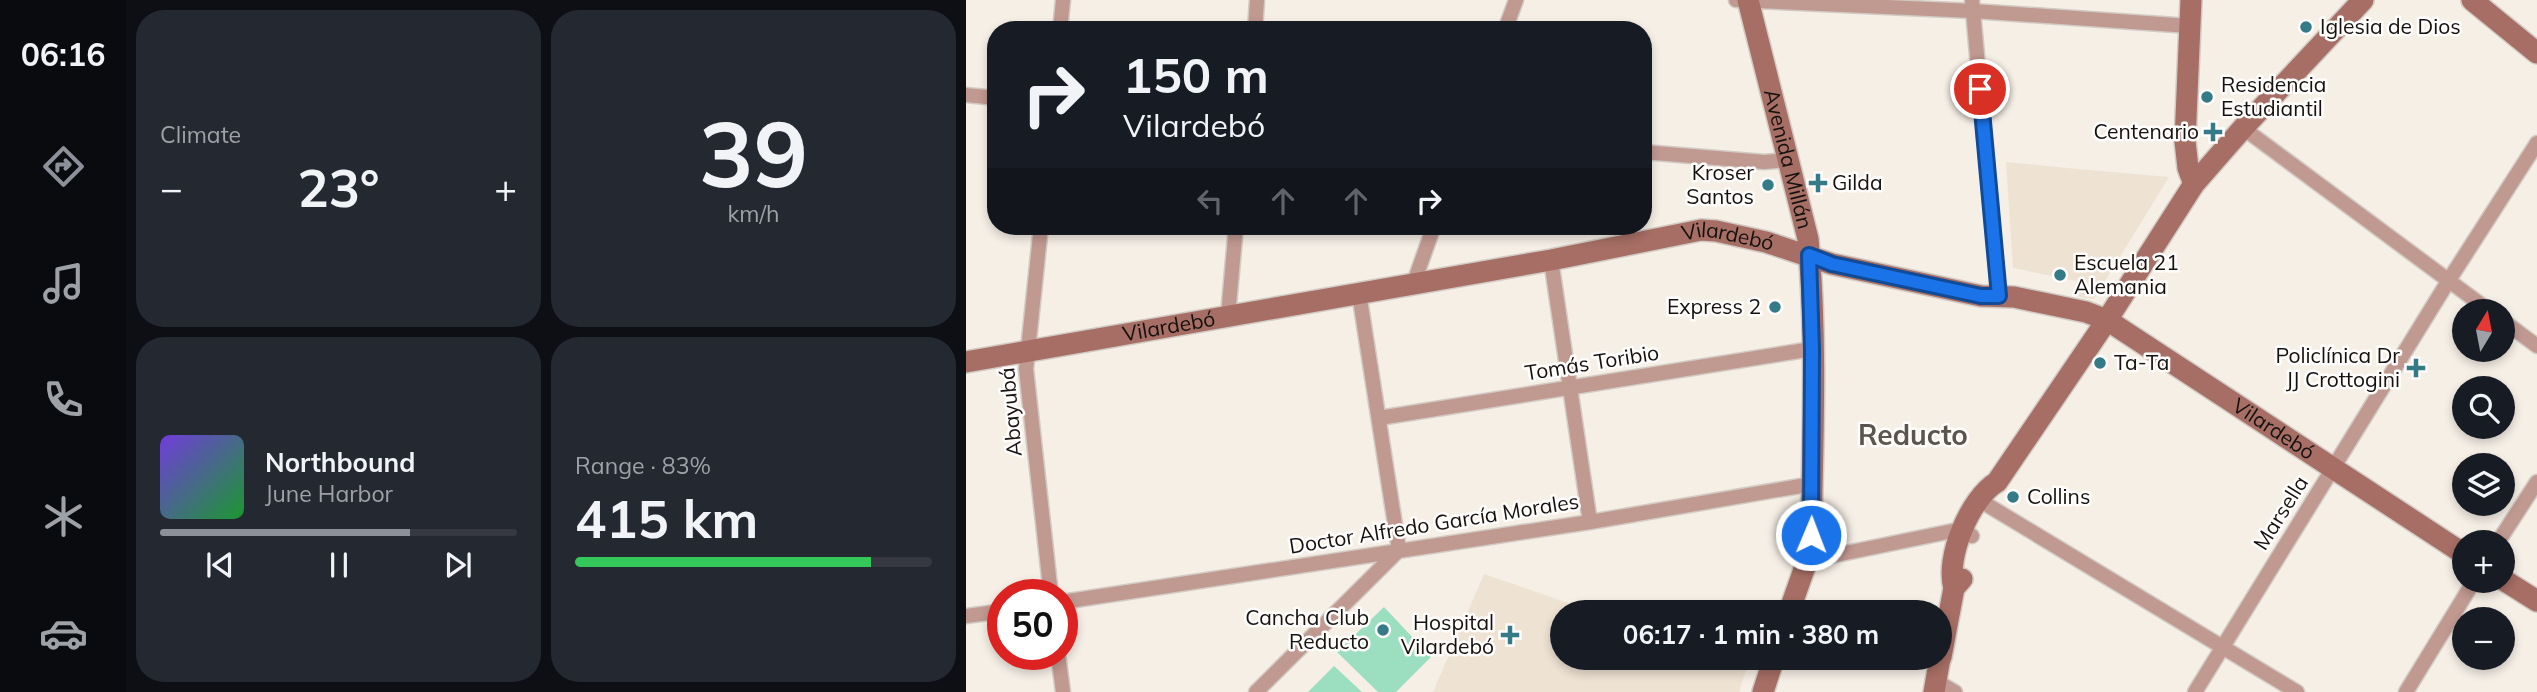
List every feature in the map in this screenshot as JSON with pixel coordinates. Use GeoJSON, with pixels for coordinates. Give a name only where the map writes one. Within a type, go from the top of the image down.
{"type":"FeatureCollection","features":[{"type":"Feature","properties":{"kind":"street"},"geometry":{"type":"LineString","coordinates":[[1061,21],[1063,0]]}},
{"type":"Feature","properties":{"kind":"street"},"geometry":{"type":"LineString","coordinates":[[1256,21],[1257,0]]}},
{"type":"Feature","properties":{"kind":"street"},"geometry":{"type":"LineString","coordinates":[[1508,21],[1516,0]]}},
{"type":"Feature","properties":{"kind":"street"},"geometry":{"type":"LineString","coordinates":[[1744,0],[1973,6],[2190,26]]}},
{"type":"Feature","properties":{"kind":"street","name":"Avenida Millán"},"geometry":{"type":"LineString","coordinates":[[1744,0],[1808,239],[1812,349],[1811,535],[1807,561],[1793,600]]}},
{"type":"Feature","properties":{"kind":"street"},"geometry":{"type":"LineString","coordinates":[[2192,0],[2186,132],[2188,168],[2194,184]]}},
{"type":"Feature","properties":{"kind":"street"},"geometry":{"type":"LineString","coordinates":[[1952,600],[1954,588],[1951,577],[1986,489],[1997,482],[2107,320],[2194,184],[2210,163],[2362,0]]}},
{"type":"Feature","properties":{"kind":"street"},"geometry":{"type":"LineString","coordinates":[[2472,0],[2537,53]]}},
{"type":"Feature","properties":{"kind":"street"},"geometry":{"type":"LineString","coordinates":[[1973,6],[1999,296]]}},
{"type":"Feature","properties":{"kind":"street"},"geometry":{"type":"LineString","coordinates":[[966,95],[987,97]]}},
{"type":"Feature","properties":{"kind":"street"},"geometry":{"type":"LineString","coordinates":[[2243,128],[2474,299]]}},
{"type":"Feature","properties":{"kind":"street"},"geometry":{"type":"LineString","coordinates":[[2186,132],[2210,163]]}},
{"type":"Feature","properties":{"kind":"street","name":"Marsella"},"geometry":{"type":"LineString","coordinates":[[2195,692],[2449,280],[2537,143]]}},
{"type":"Feature","properties":{"kind":"street"},"geometry":{"type":"LineString","coordinates":[[1652,153],[1763,162],[1788,160]]}},
{"type":"Feature","properties":{"kind":"street","name":"Vilardebó"},"geometry":{"type":"LineString","coordinates":[[966,362],[1413,285],[1702,230],[1766,242],[1832,264],[1981,296],[2014,297],[2085,312],[2107,320],[2452,546]]}},
{"type":"Feature","properties":{"kind":"street","name":"Abayubá"},"geometry":{"type":"LineString","coordinates":[[1040,235],[1026,369],[1049,579]]}},
{"type":"Feature","properties":{"kind":"street"},"geometry":{"type":"LineString","coordinates":[[1228,316],[1235,235]]}},
{"type":"Feature","properties":{"kind":"street"},"geometry":{"type":"LineString","coordinates":[[1413,285],[1431,235]]}},
{"type":"Feature","properties":{"kind":"street"},"geometry":{"type":"LineString","coordinates":[[1551,260],[1590,522]]}},
{"type":"Feature","properties":{"kind":"street"},"geometry":{"type":"LineString","coordinates":[[1256,692],[1399,550],[1359,293]]}},
{"type":"Feature","properties":{"kind":"street"},"geometry":{"type":"LineString","coordinates":[[2515,330],[2537,346]]}},
{"type":"Feature","properties":{"kind":"street","name":"Tomás Toribio"},"geometry":{"type":"LineString","coordinates":[[1379,418],[1812,349]]}},
{"type":"Feature","properties":{"kind":"street"},"geometry":{"type":"LineString","coordinates":[[1807,561],[1967,532],[1989,506],[1995,495],[1997,482]]}},
{"type":"Feature","properties":{"kind":"street"},"geometry":{"type":"LineString","coordinates":[[2506,530],[2537,482]]}},
{"type":"Feature","properties":{"kind":"street","name":"Doctor Alfredo García Morales"},"geometry":{"type":"LineString","coordinates":[[1078,599],[1590,522],[1812,484]]}},
{"type":"Feature","properties":{"kind":"street"},"geometry":{"type":"LineString","coordinates":[[1989,506],[2297,692]]}},
{"type":"Feature","properties":{"kind":"street"},"geometry":{"type":"LineString","coordinates":[[2515,587],[2537,600]]}},
{"type":"Feature","properties":{"kind":"street"},"geometry":{"type":"LineString","coordinates":[[2406,692],[2467,593]]}},
{"type":"Feature","properties":{"kind":"street"},"geometry":{"type":"LineString","coordinates":[[966,617],[987,614]]}},
{"type":"Feature","properties":{"kind":"street"},"geometry":{"type":"LineString","coordinates":[[1060,670],[1063,692]]}},
{"type":"Feature","properties":{"kind":"street"},"geometry":{"type":"LineString","coordinates":[[1763,692],[1770,670]]}},
{"type":"Feature","properties":{"kind":"street"},"geometry":{"type":"LineString","coordinates":[[1935,686],[1955,692]]}},
{"type":"Feature","properties":{"kind":"shaded area"},"geometry":{"type":"Polygon","coordinates":[[[2006,162],[2169,177],[2094,299],[2074,296],[2076,281],[2013,268],[2006,162]]]}},
{"type":"Feature","properties":{"kind":"shaded area","name":"Hospital Vilardebó"},"geometry":{"type":"Polygon","coordinates":[[[1484,574],[1559,600],[1550,600],[1550,670],[1746,670],[1739,692],[1433,692],[1484,574]]]}},
{"type":"Feature","properties":{"kind":"green space","name":"Cancha Club Reducto"},"geometry":{"type":"Polygon","coordinates":[[[1384,607],[1431,657],[1396,692],[1378,692],[1337,652],[1384,607]]]}},
{"type":"Feature","properties":{"kind":"green space"},"geometry":{"type":"Polygon","coordinates":[[[1334,666],[1362,692],[1308,692],[1334,666]]]}},
{"type":"Feature","properties":{"kind":"place","name":"Iglesia de Dios"},"geometry":{"type":"Point","coordinates":[2306,27]}},
{"type":"Feature","properties":{"kind":"place","name":"Residencia Estudiantil"},"geometry":{"type":"Point","coordinates":[2207,97]}},
{"type":"Feature","properties":{"kind":"place","name":"Centenario"},"geometry":{"type":"Point","coordinates":[2213,132]}},
{"type":"Feature","properties":{"kind":"place","name":"Gilda"},"geometry":{"type":"Point","coordinates":[1818,183]}},
{"type":"Feature","properties":{"kind":"place","name":"Kroser Santos"},"geometry":{"type":"Point","coordinates":[1768,185]}},
{"type":"Feature","properties":{"kind":"place","name":"Escuela 21 Alemania"},"geometry":{"type":"Point","coordinates":[2060,275]}},
{"type":"Feature","properties":{"kind":"place","name":"Express 2"},"geometry":{"type":"Point","coordinates":[1775,307]}},
{"type":"Feature","properties":{"kind":"place","name":"Ta-Ta"},"geometry":{"type":"Point","coordinates":[2100,363]}},
{"type":"Feature","properties":{"kind":"place","name":"Policlínica Dr JJ Crottogini"},"geometry":{"type":"Point","coordinates":[2416,368]}},
{"type":"Feature","properties":{"kind":"place","name":"Collins"},"geometry":{"type":"Point","coordinates":[2013,497]}},
{"type":"Feature","properties":{"kind":"place","name":"Cancha Club Reducto"},"geometry":{"type":"Point","coordinates":[1383,630]}},
{"type":"Feature","properties":{"kind":"place","name":"Hospital Vilardebó"},"geometry":{"type":"Point","coordinates":[1510,635]}},
{"type":"Feature","properties":{"kind":"district","name":"Reducto"},"geometry":{"type":"Point","coordinates":[1913,435]}},
{"type":"Feature","properties":{"kind":"route"},"geometry":{"type":"LineString","coordinates":[[1811,535],[1812,349],[1809,255],[1832,264],[1981,296],[1999,296],[1980,89]]}}]}
